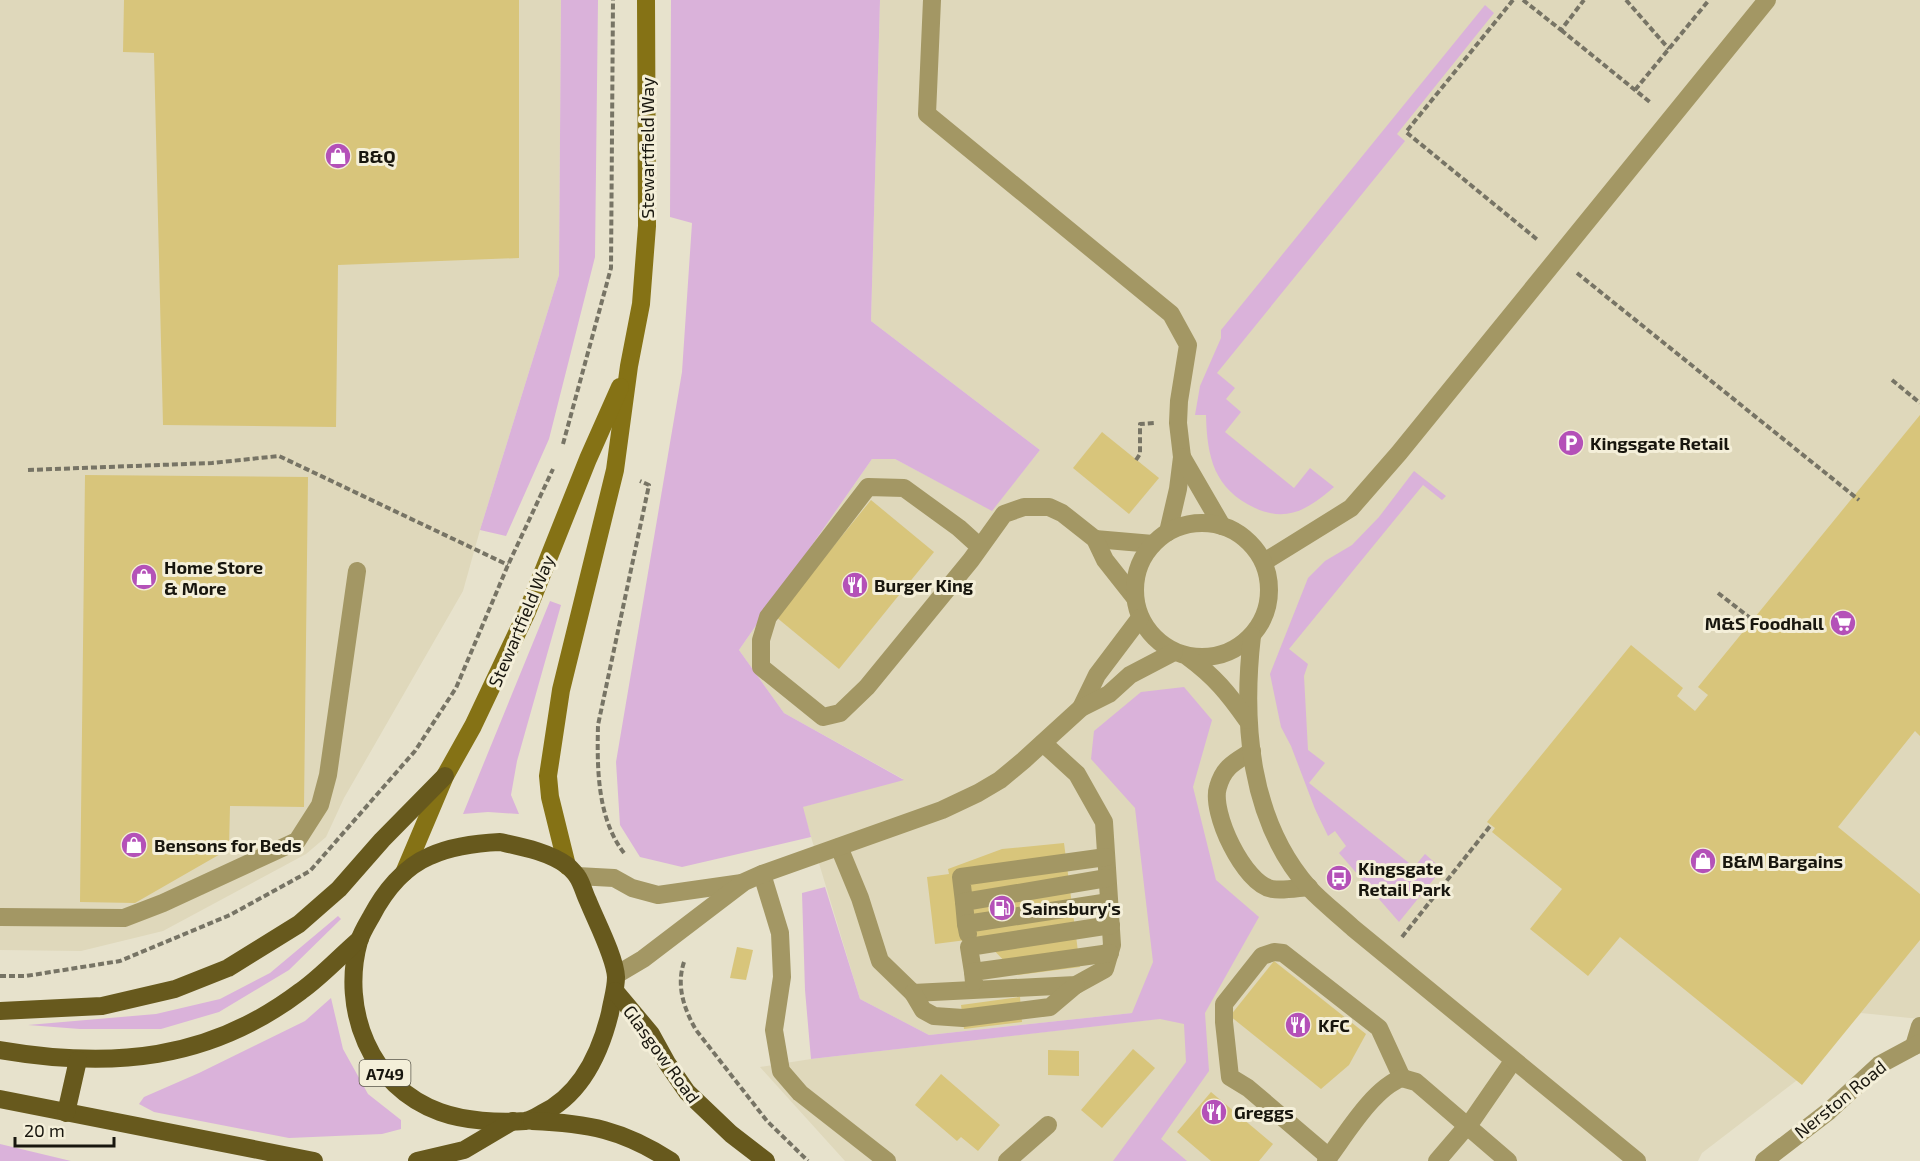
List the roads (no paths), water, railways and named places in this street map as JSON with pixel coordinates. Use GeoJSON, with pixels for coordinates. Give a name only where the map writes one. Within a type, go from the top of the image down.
{"type":"FeatureCollection","features":[{"type":"Feature","properties":{"kind":"main road"},"geometry":{"type":"LineString","coordinates":[[0,1011],[102,1006],[175,989],[228,968],[299,924],[339,889],[382,840],[445,776]]}},
{"type":"Feature","properties":{"kind":"main road","name":"A749"},"geometry":{"type":"LineString","coordinates":[[572,871],[533,849],[500,842],[460,846],[428,856],[404,873],[392,885],[379,902],[360,939],[352,990],[355,1011],[368,1047],[382,1070],[412,1098],[440,1112],[484,1120],[567,1122],[607,1129],[672,1161]]}},
{"type":"Feature","properties":{"kind":"main road"},"geometry":{"type":"LineString","coordinates":[[572,871],[608,951],[615,983]]}},
{"type":"Feature","properties":{"kind":"main road","name":"A749"},"geometry":{"type":"LineString","coordinates":[[0,1050],[78,1060],[140,1057],[197,1046],[225,1035],[278,1007],[302,990],[360,939]]}},
{"type":"Feature","properties":{"kind":"main road","name":"A749"},"geometry":{"type":"LineString","coordinates":[[417,1161],[464,1150],[521,1121],[548,1111],[564,1100],[584,1076],[598,1049],[615,983]]}},
{"type":"Feature","properties":{"kind":"main road","name":"Glasgow Road"},"geometry":{"type":"LineString","coordinates":[[615,983],[651,1034],[687,1092],[722,1126],[766,1161]]}},
{"type":"Feature","properties":{"kind":"main road"},"geometry":{"type":"LineString","coordinates":[[66,1113],[78,1060]]}},
{"type":"Feature","properties":{"kind":"main road"},"geometry":{"type":"LineString","coordinates":[[0,1099],[314,1161]]}},
{"type":"Feature","properties":{"kind":"street","name":"Stewartfield Way"},"geometry":{"type":"LineString","coordinates":[[572,871],[550,796],[548,776],[561,690],[615,470],[629,366],[641,304],[647,226],[646,0]]}},
{"type":"Feature","properties":{"kind":"street"},"geometry":{"type":"LineString","coordinates":[[932,0],[927,114],[1133,281],[1172,314],[1181,328],[1188,345],[1179,401],[1178,423],[1182,457],[1178,489],[1168,532]]}},
{"type":"Feature","properties":{"kind":"street"},"geometry":{"type":"LineString","coordinates":[[1264,562],[1351,508],[1399,453],[1767,0]]}},
{"type":"Feature","properties":{"kind":"street","name":"Stewartfield Way"},"geometry":{"type":"LineString","coordinates":[[404,873],[445,776],[496,681],[527,612],[588,459],[629,366]]}},
{"type":"Feature","properties":{"kind":"street"},"geometry":{"type":"LineString","coordinates":[[1182,457],[1222,526]]}},
{"type":"Feature","properties":{"kind":"street"},"geometry":{"type":"LineString","coordinates":[[980,547],[959,528],[904,488],[868,487],[768,617],[761,640],[761,666],[823,717],[840,713],[867,687],[980,547],[1004,514],[1024,507],[1049,507],[1062,513],[1095,539],[1105,560],[1135,598]]}},
{"type":"Feature","properties":{"kind":"street"},"geometry":{"type":"LineString","coordinates":[[615,983],[744,882],[942,810],[978,793],[1000,780],[1081,708],[1109,694],[1130,675],[1181,654],[1206,658],[1223,655],[1238,648],[1252,636],[1263,620],[1269,601],[1269,581],[1264,562],[1247,539],[1222,526],[1194,523],[1168,532],[1153,544],[1142,560],[1135,579],[1135,598],[1140,618],[1151,635],[1181,654],[1210,673],[1247,720]]}},
{"type":"Feature","properties":{"kind":"street"},"geometry":{"type":"LineString","coordinates":[[1095,539],[1153,544]]}},
{"type":"Feature","properties":{"kind":"street"},"geometry":{"type":"LineString","coordinates":[[0,917],[124,918],[163,903],[297,841],[320,805],[328,775],[357,571]]}},
{"type":"Feature","properties":{"kind":"street"},"geometry":{"type":"LineString","coordinates":[[1081,708],[1097,675],[1140,618]]}},
{"type":"Feature","properties":{"kind":"street"},"geometry":{"type":"LineString","coordinates":[[1252,636],[1248,671],[1247,720],[1252,751],[1268,817],[1277,837],[1309,887],[1386,956],[1637,1161]]}},
{"type":"Feature","properties":{"kind":"street"},"geometry":{"type":"LineString","coordinates":[[839,847],[860,898],[880,961],[913,993],[923,1010],[933,1016],[963,1018],[1050,1006],[1076,985],[1105,969],[1112,945],[1104,822],[1077,774],[1043,743]]}},
{"type":"Feature","properties":{"kind":"street"},"geometry":{"type":"LineString","coordinates":[[1252,751],[1227,767],[1217,789],[1221,819],[1240,863],[1258,882],[1270,889],[1309,887]]}},
{"type":"Feature","properties":{"kind":"street"},"geometry":{"type":"LineString","coordinates":[[974,991],[961,877],[1106,856]]}},
{"type":"Feature","properties":{"kind":"street"},"geometry":{"type":"LineString","coordinates":[[572,871],[614,878],[632,888],[658,895],[744,882]]}},
{"type":"Feature","properties":{"kind":"street"},"geometry":{"type":"LineString","coordinates":[[762,874],[780,933],[782,978],[774,1030],[781,1071],[800,1093],[887,1161]]}},
{"type":"Feature","properties":{"kind":"street"},"geometry":{"type":"LineString","coordinates":[[964,902],[1107,878]]}},
{"type":"Feature","properties":{"kind":"street"},"geometry":{"type":"LineString","coordinates":[[966,924],[1109,902]]}},
{"type":"Feature","properties":{"kind":"street"},"geometry":{"type":"LineString","coordinates":[[969,947],[1111,925]]}},
{"type":"Feature","properties":{"kind":"street"},"geometry":{"type":"LineString","coordinates":[[973,972],[1110,952]]}},
{"type":"Feature","properties":{"kind":"street"},"geometry":{"type":"LineString","coordinates":[[1402,1078],[1379,1028],[1283,953],[1274,952],[1262,956],[1224,1004],[1230,1077],[1248,1088],[1327,1159],[1379,1092],[1391,1082],[1402,1078],[1416,1082],[1508,1161]]}},
{"type":"Feature","properties":{"kind":"street"},"geometry":{"type":"LineString","coordinates":[[913,993],[1076,985]]}},
{"type":"Feature","properties":{"kind":"street"},"geometry":{"type":"LineString","coordinates":[[1917,1044],[1920,1026]]}},
{"type":"Feature","properties":{"kind":"street","name":"Nerston Road"},"geometry":{"type":"LineString","coordinates":[[1764,1161],[1829,1111],[1879,1065],[1917,1044]]}},
{"type":"Feature","properties":{"kind":"street"},"geometry":{"type":"LineString","coordinates":[[1437,1161],[1467,1127],[1513,1061]]}},
{"type":"Feature","properties":{"kind":"street"},"geometry":{"type":"LineString","coordinates":[[1007,1161],[1048,1125]]}},
{"type":"Feature","properties":{"kind":"place","name":"B&Q"},"geometry":{"type":"Point","coordinates":[338,156]}},
{"type":"Feature","properties":{"kind":"place","name":"Kingsgate Retail"},"geometry":{"type":"Point","coordinates":[1571,443]}},
{"type":"Feature","properties":{"kind":"place","name":"Home Store & More"},"geometry":{"type":"Point","coordinates":[144,577]}},
{"type":"Feature","properties":{"kind":"place","name":"Burger King"},"geometry":{"type":"Point","coordinates":[855,585]}},
{"type":"Feature","properties":{"kind":"place","name":"M&S Foodhall"},"geometry":{"type":"Point","coordinates":[1843,623]}},
{"type":"Feature","properties":{"kind":"place","name":"Bensons for Beds"},"geometry":{"type":"Point","coordinates":[134,845]}},
{"type":"Feature","properties":{"kind":"place","name":"B&M Bargains"},"geometry":{"type":"Point","coordinates":[1703,861]}},
{"type":"Feature","properties":{"kind":"place","name":"Kingsgate Retail Park"},"geometry":{"type":"Point","coordinates":[1339,878]}},
{"type":"Feature","properties":{"kind":"place","name":"Sainsbury's"},"geometry":{"type":"Point","coordinates":[1002,908]}},
{"type":"Feature","properties":{"kind":"place","name":"KFC"},"geometry":{"type":"Point","coordinates":[1298,1025]}},
{"type":"Feature","properties":{"kind":"place","name":"Greggs"},"geometry":{"type":"Point","coordinates":[1214,1112]}}]}
